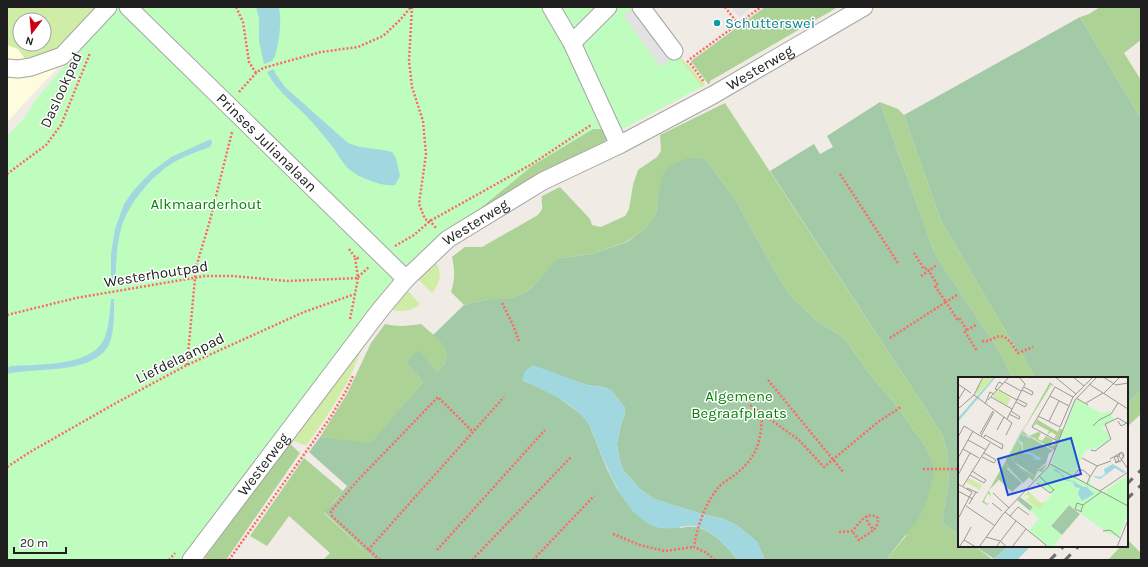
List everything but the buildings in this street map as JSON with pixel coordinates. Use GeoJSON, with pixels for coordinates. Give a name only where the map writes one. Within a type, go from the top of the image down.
{"type":"FeatureCollection","features":[{"type":"Feature","properties":{"kind":"street"},"geometry":{"type":"LineString","coordinates":[[7,68],[18,69],[31,67],[62,56],[108,7]]}},
{"type":"Feature","properties":{"kind":"street","name":"Prinses Julianalaan"},"geometry":{"type":"LineString","coordinates":[[128,7],[406,279]]}},
{"type":"Feature","properties":{"kind":"street"},"geometry":{"type":"LineString","coordinates":[[551,7],[572,43],[619,144]]}},
{"type":"Feature","properties":{"kind":"street"},"geometry":{"type":"LineString","coordinates":[[572,43],[608,7]]}},
{"type":"Feature","properties":{"kind":"street"},"geometry":{"type":"LineString","coordinates":[[641,7],[680,56]]}},
{"type":"Feature","properties":{"kind":"street","name":"Westerweg"},"geometry":{"type":"LineString","coordinates":[[193,559],[380,310],[406,279],[448,239],[543,181],[619,144],[713,95],[863,7]]}},
{"type":"Feature","properties":{"kind":"path"},"geometry":{"type":"LineString","coordinates":[[236,7],[244,22],[249,62],[256,73]]}},
{"type":"Feature","properties":{"kind":"path"},"geometry":{"type":"LineString","coordinates":[[228,104],[256,73],[264,68],[321,52],[358,47],[383,36],[411,7]]}},
{"type":"Feature","properties":{"kind":"path"},"geometry":{"type":"LineString","coordinates":[[411,7],[409,61],[412,87],[423,121],[426,154],[419,204],[425,219],[430,221]]}},
{"type":"Feature","properties":{"kind":"path"},"geometry":{"type":"LineString","coordinates":[[725,7],[738,24]]}},
{"type":"Feature","properties":{"kind":"path"},"geometry":{"type":"LineString","coordinates":[[713,95],[690,63],[680,56],[738,24],[762,7]]}},
{"type":"Feature","properties":{"kind":"path","name":"Daslookpad"},"geometry":{"type":"LineString","coordinates":[[7,174],[46,145],[61,125],[92,47]]}},
{"type":"Feature","properties":{"kind":"path"},"geometry":{"type":"LineString","coordinates":[[382,255],[414,235],[430,221],[532,164],[606,115]]}},
{"type":"Feature","properties":{"kind":"path"},"geometry":{"type":"LineString","coordinates":[[187,365],[196,267],[232,132],[228,127]]}},
{"type":"Feature","properties":{"kind":"path"},"geometry":{"type":"LineString","coordinates":[[840,174],[898,263]]}},
{"type":"Feature","properties":{"kind":"path"},"geometry":{"type":"LineString","coordinates":[[914,253],[924,269],[927,268],[938,284],[935,286],[957,319],[959,318],[968,330]]}},
{"type":"Feature","properties":{"kind":"path"},"geometry":{"type":"LineString","coordinates":[[355,257],[358,278]]}},
{"type":"Feature","properties":{"kind":"path"},"geometry":{"type":"LineString","coordinates":[[921,276],[938,265]]}},
{"type":"Feature","properties":{"kind":"path","name":"Westerhoutpad"},"geometry":{"type":"LineString","coordinates":[[7,315],[76,298],[196,277],[233,276],[287,281],[358,278]]}},
{"type":"Feature","properties":{"kind":"path","name":"Liefdelaanpad"},"geometry":{"type":"LineString","coordinates":[[7,467],[30,452],[116,403],[187,365],[304,312],[355,294],[358,278]]}},
{"type":"Feature","properties":{"kind":"path"},"geometry":{"type":"LineString","coordinates":[[890,338],[957,295]]}},
{"type":"Feature","properties":{"kind":"path"},"geometry":{"type":"LineString","coordinates":[[502,303],[519,341]]}},
{"type":"Feature","properties":{"kind":"path"},"geometry":{"type":"LineString","coordinates":[[976,325],[965,332],[977,351]]}},
{"type":"Feature","properties":{"kind":"path"},"geometry":{"type":"LineString","coordinates":[[982,341],[987,342],[1000,335],[1007,338],[1018,353],[1033,347]]}},
{"type":"Feature","properties":{"kind":"path"},"geometry":{"type":"LineString","coordinates":[[229,560],[330,418],[346,391],[355,371]]}},
{"type":"Feature","properties":{"kind":"path"},"geometry":{"type":"LineString","coordinates":[[768,380],[844,473]]}},
{"type":"Feature","properties":{"kind":"path"},"geometry":{"type":"LineString","coordinates":[[380,560],[332,516],[331,512],[359,479],[438,397],[473,432]]}},
{"type":"Feature","properties":{"kind":"path"},"geometry":{"type":"LineString","coordinates":[[368,550],[504,397]]}},
{"type":"Feature","properties":{"kind":"path"},"geometry":{"type":"LineString","coordinates":[[750,405],[800,440],[824,467],[878,422],[901,407]]}},
{"type":"Feature","properties":{"kind":"path"},"geometry":{"type":"LineString","coordinates":[[694,547],[707,504],[719,487],[739,471],[755,452],[759,444],[762,413]]}},
{"type":"Feature","properties":{"kind":"path"},"geometry":{"type":"LineString","coordinates":[[436,550],[545,430]]}},
{"type":"Feature","properties":{"kind":"path"},"geometry":{"type":"LineString","coordinates":[[472,560],[571,457]]}},
{"type":"Feature","properties":{"kind":"path"},"geometry":{"type":"LineString","coordinates":[[923,469],[958,469]]}},
{"type":"Feature","properties":{"kind":"path"},"geometry":{"type":"LineString","coordinates":[[532,560],[594,496]]}},
{"type":"Feature","properties":{"kind":"path"},"geometry":{"type":"LineString","coordinates":[[839,532],[852,531],[866,516],[871,515],[878,518],[874,530],[859,540],[852,531]]}},
{"type":"Feature","properties":{"kind":"path"},"geometry":{"type":"LineString","coordinates":[[866,516],[868,523],[874,530]]}},
{"type":"Feature","properties":{"kind":"path"},"geometry":{"type":"LineString","coordinates":[[613,534],[640,545],[664,551],[694,547],[707,553],[716,560]]}},
{"type":"Feature","properties":{"kind":"shaded area"},"geometry":{"type":"Polygon","coordinates":[[[7,7],[110,12],[7,122],[7,7]]]}},
{"type":"Feature","properties":{"kind":"shaded area"},"geometry":{"type":"Polygon","coordinates":[[[731,7],[753,7],[739,17],[731,7]]]}},
{"type":"Feature","properties":{"kind":"shaded area"},"geometry":{"type":"Polygon","coordinates":[[[634,8],[671,59],[660,67],[623,15],[634,8]]]}},
{"type":"Feature","properties":{"kind":"green space"},"geometry":{"type":"Polygon","coordinates":[[[7,7],[97,7],[58,47],[50,54],[27,62],[20,52],[52,52],[52,12],[12,12],[12,47],[7,45],[7,7]]]}},
{"type":"Feature","properties":{"kind":"green space","name":"Alkmaarderhout"},"geometry":{"type":"Polygon","coordinates":[[[115,7],[640,7],[701,87],[623,129],[593,129],[532,166],[399,275],[181,560],[7,560],[7,136],[25,117],[36,99],[115,7]]]}},
{"type":"Feature","properties":{"kind":"green space"},"geometry":{"type":"Polygon","coordinates":[[[765,7],[838,7],[710,81],[708,84],[691,61],[765,7]]]}},
{"type":"Feature","properties":{"kind":"green space"},"geometry":{"type":"Polygon","coordinates":[[[1100,7],[1141,7],[1141,40],[1124,53],[1141,80],[1141,119],[1080,17],[1089,14],[1100,7]]]}},
{"type":"Feature","properties":{"kind":"green space"},"geometry":{"type":"Polygon","coordinates":[[[1080,17],[1141,119],[1141,390],[1128,403],[1128,377],[1034,377],[1022,354],[1018,352],[941,221],[904,115],[1080,17]]]}},
{"type":"Feature","properties":{"kind":"green space"},"geometry":{"type":"Polygon","coordinates":[[[679,55],[705,85],[701,87],[691,73],[675,57],[679,55]]]}},
{"type":"Feature","properties":{"kind":"green space"},"geometry":{"type":"Polygon","coordinates":[[[880,102],[898,109],[904,115],[941,221],[1018,352],[1022,354],[1034,377],[1012,377],[1000,352],[935,254],[880,102]]]}},
{"type":"Feature","properties":{"kind":"green space"},"geometry":{"type":"Polygon","coordinates":[[[880,102],[935,254],[1000,352],[1012,377],[958,377],[958,534],[942,522],[949,478],[947,451],[942,434],[770,171],[814,144],[820,154],[833,147],[827,136],[880,102]]]}},
{"type":"Feature","properties":{"kind":"green space"},"geometry":{"type":"Polygon","coordinates":[[[725,103],[942,434],[947,451],[949,478],[942,522],[958,534],[958,547],[976,547],[993,560],[886,560],[906,536],[925,446],[896,405],[868,372],[848,343],[841,336],[816,320],[790,295],[736,201],[708,162],[658,195],[656,214],[648,225],[626,242],[592,254],[561,258],[529,290],[511,299],[490,299],[464,305],[451,292],[454,275],[452,257],[465,247],[482,247],[538,215],[542,207],[542,196],[560,187],[590,219],[592,225],[601,227],[625,216],[629,209],[633,185],[638,170],[657,157],[661,151],[660,135],[725,103]]]}},
{"type":"Feature","properties":{"kind":"green space"},"geometry":{"type":"Polygon","coordinates":[[[601,121],[607,138],[603,144],[444,233],[494,188],[601,121]]]}},
{"type":"Feature","properties":{"kind":"green space","name":"Algemene Begraafplaats"},"geometry":{"type":"Polygon","coordinates":[[[688,158],[701,158],[708,162],[736,201],[790,295],[816,320],[841,336],[848,343],[868,372],[896,405],[925,446],[934,474],[927,500],[919,518],[886,560],[765,560],[757,542],[738,526],[724,519],[702,514],[654,499],[640,489],[623,470],[619,458],[617,444],[625,414],[625,408],[611,390],[571,380],[522,380],[555,395],[581,414],[589,424],[607,469],[617,489],[634,512],[681,528],[690,526],[706,530],[727,547],[738,560],[375,560],[324,512],[347,486],[309,452],[320,437],[371,443],[423,382],[406,363],[418,350],[437,372],[446,362],[444,347],[433,335],[464,305],[490,299],[511,299],[529,290],[555,261],[561,258],[592,254],[627,242],[648,225],[656,214],[658,195],[663,174],[669,166],[688,158]]]}},
{"type":"Feature","properties":{"kind":"green space"},"geometry":{"type":"Polygon","coordinates":[[[435,262],[439,270],[440,278],[432,293],[418,279],[435,262]]]}},
{"type":"Feature","properties":{"kind":"green space"},"geometry":{"type":"Polygon","coordinates":[[[407,290],[420,304],[407,310],[392,310],[407,290]]]}},
{"type":"Feature","properties":{"kind":"green space"},"geometry":{"type":"Polygon","coordinates":[[[385,324],[403,326],[421,324],[443,343],[446,348],[446,362],[437,372],[406,363],[423,382],[371,444],[320,437],[347,394],[371,343],[385,324]]]}},
{"type":"Feature","properties":{"kind":"green space"},"geometry":{"type":"Polygon","coordinates":[[[362,347],[345,386],[306,446],[292,440],[362,347]]]}},
{"type":"Feature","properties":{"kind":"green space"},"geometry":{"type":"Polygon","coordinates":[[[1141,390],[1141,414],[1128,426],[1128,403],[1141,390]]]}},
{"type":"Feature","properties":{"kind":"green space"},"geometry":{"type":"Polygon","coordinates":[[[289,443],[300,453],[226,560],[206,560],[204,555],[289,443]]]}},
{"type":"Feature","properties":{"kind":"green space"},"geometry":{"type":"Polygon","coordinates":[[[304,458],[343,491],[324,513],[375,560],[323,560],[330,553],[289,516],[267,546],[250,536],[304,458]]]}},
{"type":"Feature","properties":{"kind":"green space"},"geometry":{"type":"Polygon","coordinates":[[[1128,540],[1141,553],[1141,560],[1108,560],[1120,547],[1128,547],[1128,540]]]}},
{"type":"Feature","properties":{"kind":"green space"},"geometry":{"type":"Polygon","coordinates":[[[976,547],[1008,547],[994,559],[976,547]]]}},
{"type":"Feature","properties":{"kind":"water"},"geometry":{"type":"Polygon","coordinates":[[[256,7],[279,7],[280,32],[275,56],[272,61],[264,64],[259,41],[259,18],[256,7]]]}},
{"type":"Feature","properties":{"kind":"water"},"geometry":{"type":"Polygon","coordinates":[[[274,69],[275,73],[285,87],[348,143],[360,147],[392,152],[396,158],[400,176],[395,185],[384,185],[371,181],[359,176],[348,168],[315,125],[276,86],[267,72],[274,69]]]}},
{"type":"Feature","properties":{"kind":"water"},"geometry":{"type":"Polygon","coordinates":[[[211,139],[212,143],[210,147],[180,159],[167,167],[150,181],[135,199],[124,219],[119,236],[115,287],[111,287],[111,254],[115,229],[124,204],[133,191],[151,172],[171,157],[211,139]]]}},
{"type":"Feature","properties":{"kind":"water"},"geometry":{"type":"Polygon","coordinates":[[[111,299],[114,299],[114,324],[110,343],[98,357],[74,366],[7,374],[7,368],[11,366],[47,364],[74,360],[86,356],[96,349],[103,341],[107,332],[111,299]]]}},
{"type":"Feature","properties":{"kind":"water"},"geometry":{"type":"Polygon","coordinates":[[[533,365],[587,385],[603,387],[611,390],[625,408],[625,414],[617,444],[619,458],[623,470],[640,489],[654,499],[702,514],[724,519],[738,526],[757,542],[765,560],[738,560],[716,537],[702,528],[687,526],[661,528],[651,525],[638,516],[618,490],[590,426],[582,415],[558,397],[522,380],[525,371],[533,365]]]}},
{"type":"Feature","properties":{"kind":"water"},"geometry":{"type":"Polygon","coordinates":[[[1008,547],[1030,547],[1017,560],[993,560],[1008,547]]]}},
{"type":"Feature","properties":{"kind":"railway"},"geometry":{"type":"LineString","coordinates":[[1128,483],[1141,470]]}},
{"type":"Feature","properties":{"kind":"railway"},"geometry":{"type":"LineString","coordinates":[[1128,498],[1141,485]]}},
{"type":"Feature","properties":{"kind":"railway"},"geometry":{"type":"LineString","coordinates":[[1050,560],[1063,547]]}},
{"type":"Feature","properties":{"kind":"railway"},"geometry":{"type":"LineString","coordinates":[[1065,560],[1078,547]]}},
{"type":"Feature","properties":{"kind":"place","name":"Schutterswei"},"geometry":{"type":"Point","coordinates":[717,23]}}]}
